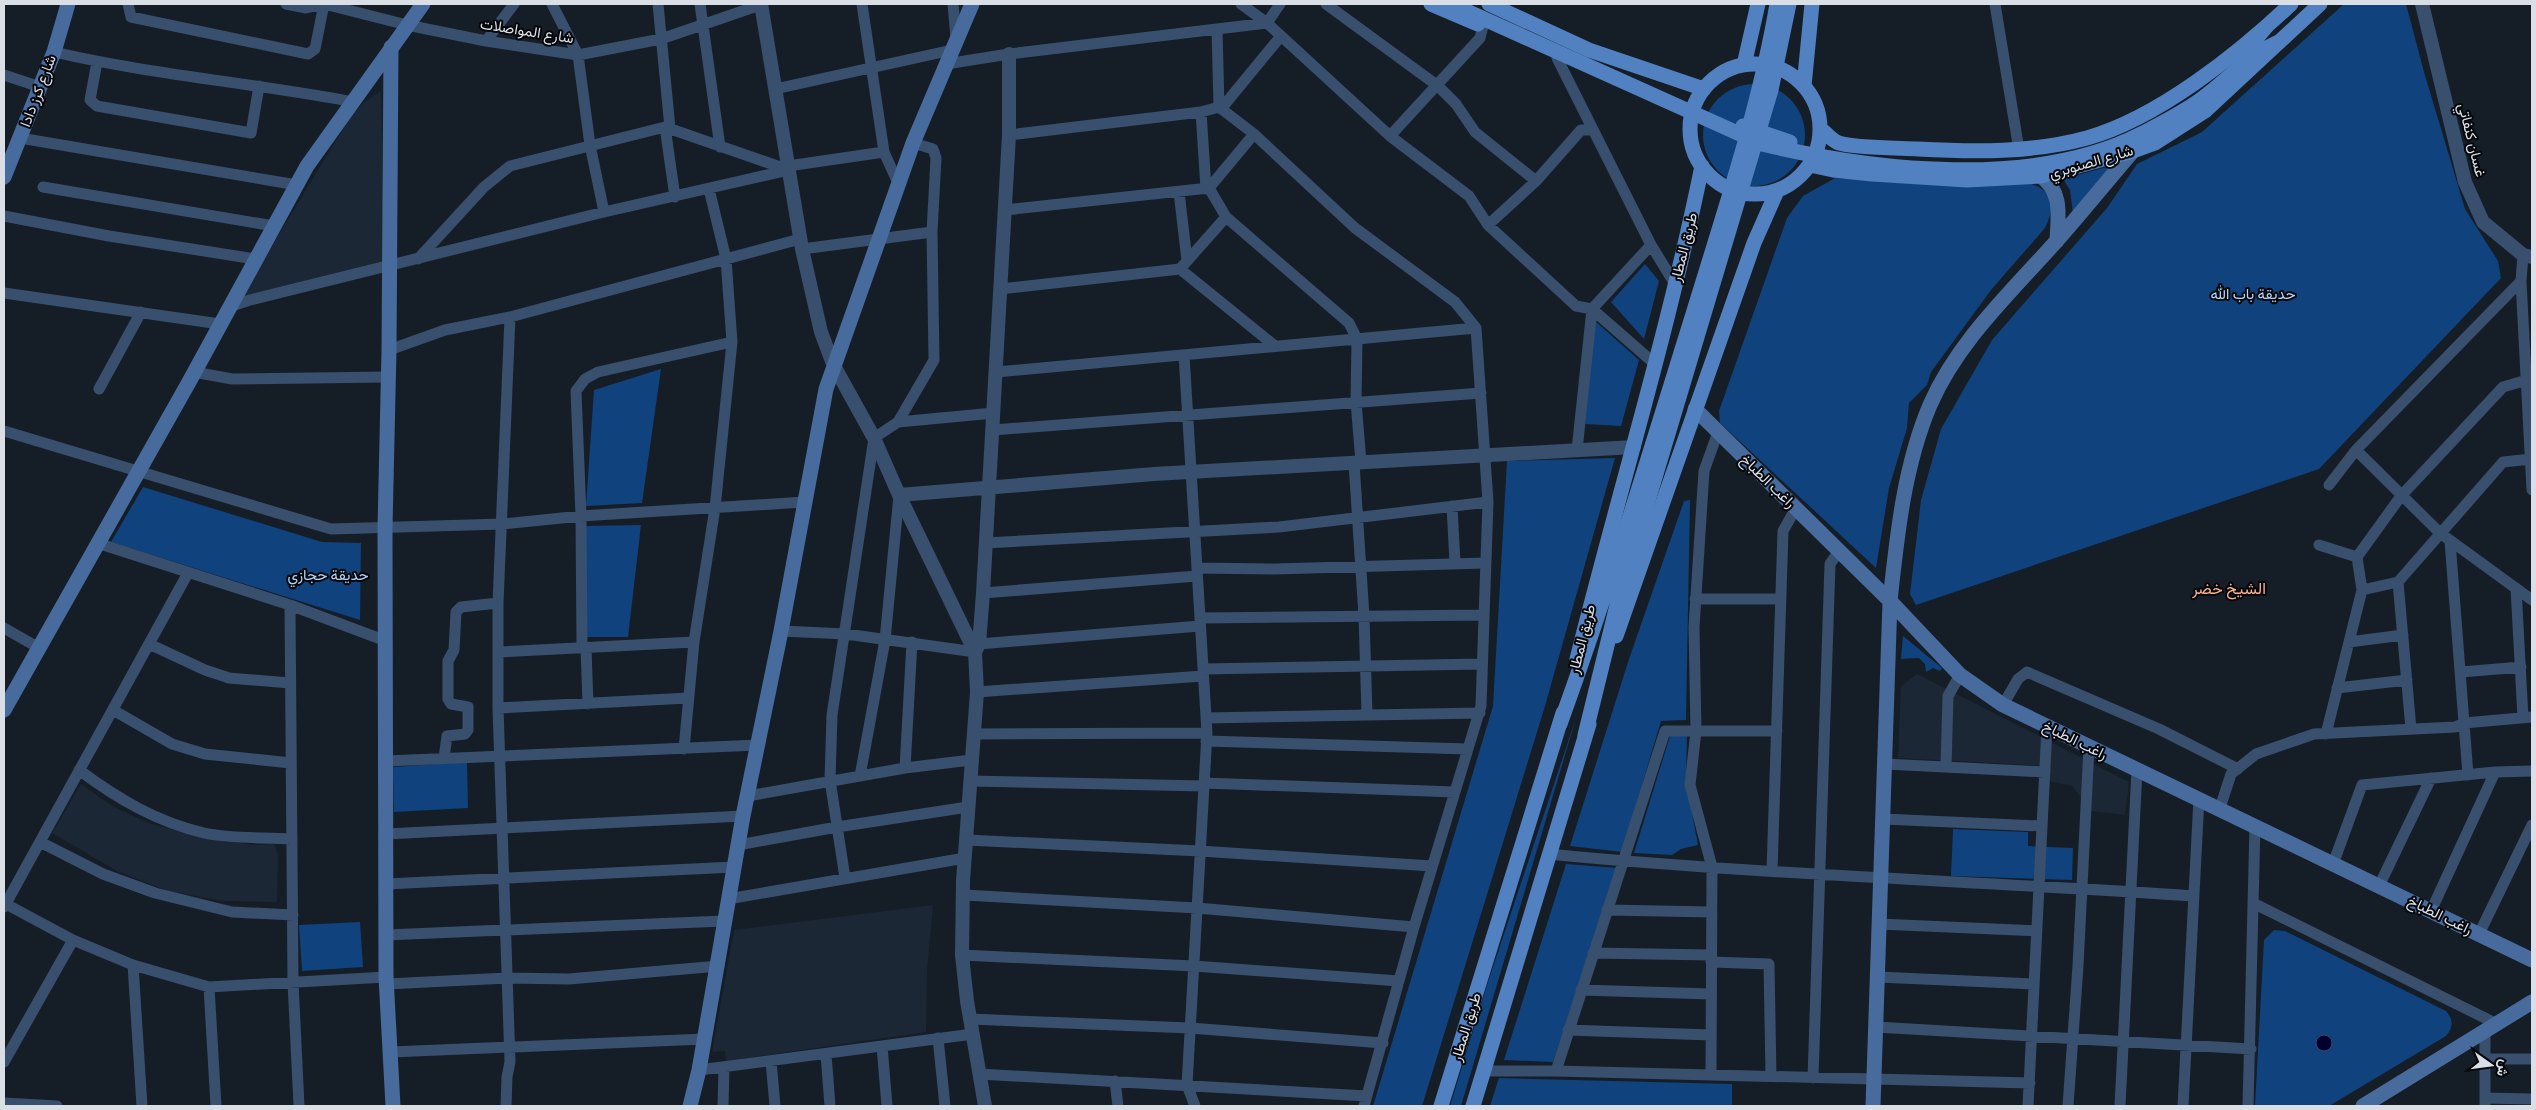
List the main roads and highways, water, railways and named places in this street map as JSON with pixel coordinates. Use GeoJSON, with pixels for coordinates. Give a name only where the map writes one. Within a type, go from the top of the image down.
{"type":"FeatureCollection","features":[{"type":"Feature","properties":{"kind":"main road","name":"شارع كرز دادا"},"geometry":{"type":"LineString","coordinates":[[5,170],[20,138],[54,52],[68,4]]}},
{"type":"Feature","properties":{"kind":"main road"},"geometry":{"type":"LineString","coordinates":[[4,710],[194,372],[307,166],[354,102],[391,46],[423,4]]}},
{"type":"Feature","properties":{"kind":"main road"},"geometry":{"type":"LineString","coordinates":[[690,1106],[699,1070],[719,966],[724,921],[743,816],[781,631],[820,412],[833,364],[898,183],[972,4]]}},
{"type":"Feature","properties":{"kind":"main road"},"geometry":{"type":"LineString","coordinates":[[1431,4],[1662,103],[1691,122]]}},
{"type":"Feature","properties":{"kind":"main road"},"geometry":{"type":"LineString","coordinates":[[1451,4],[1762,144],[1802,154],[1872,166],[1987,169],[2022,167],[2040,165],[2105,149],[2140,135],[2200,101],[2262,49],[2279,42]]}},
{"type":"Feature","properties":{"kind":"main road"},"geometry":{"type":"LineString","coordinates":[[1467,4],[1732,122],[1804,147],[1868,158],[1986,162],[2038,157],[2100,141],[2144,124],[2173,110],[2237,61],[2266,27]]}},
{"type":"Feature","properties":{"kind":"main road"},"geometry":{"type":"LineString","coordinates":[[1489,4],[1503,7],[1589,50],[1704,89]]}},
{"type":"Feature","properties":{"kind":"main road"},"geometry":{"type":"LineString","coordinates":[[1744,65],[1758,4]]}},
{"type":"Feature","properties":{"kind":"main road"},"geometry":{"type":"LineString","coordinates":[[1560,724],[1608,589],[1706,270],[1751,118],[1770,45],[1777,4]]}},
{"type":"Feature","properties":{"kind":"main road"},"geometry":{"type":"LineString","coordinates":[[1585,735],[1618,601],[1771,90],[1789,4]]}},
{"type":"Feature","properties":{"kind":"main road"},"geometry":{"type":"LineString","coordinates":[[1804,86],[1812,4]]}},
{"type":"Feature","properties":{"kind":"main road","name":"شارع الصنوبري"},"geometry":{"type":"LineString","coordinates":[[1820,129],[1839,143],[1960,151],[2019,150],[2088,138],[2128,122],[2177,95],[2266,27],[2291,4]]}},
{"type":"Feature","properties":{"kind":"main road","name":"شارع الصنوبري"},"geometry":{"type":"LineString","coordinates":[[1810,165],[1872,174],[1967,180],[2041,176],[2133,151],[2155,143],[2205,111],[2320,4]]}},
{"type":"Feature","properties":{"kind":"main road"},"geometry":{"type":"LineString","coordinates":[[391,46],[389,350],[385,528],[386,981],[393,1106]]}},
{"type":"Feature","properties":{"kind":"main road"},"geometry":{"type":"LineString","coordinates":[[1744,65],[1766,65],[1787,72],[1804,86],[1816,106],[1820,129],[1818,148],[1810,165],[1796,180],[1777,191],[1764,194],[1738,192],[1718,182],[1702,166],[1692,142],[1691,122],[1695,104],[1704,89],[1715,78],[1729,69],[1744,65]]}},
{"type":"Feature","properties":{"kind":"main road"},"geometry":{"type":"LineString","coordinates":[[1872,174],[1875,146]]}},
{"type":"Feature","properties":{"kind":"main road"},"geometry":{"type":"LineString","coordinates":[[1873,1106],[1890,601],[1895,553],[1905,492],[1919,436],[1930,404],[1976,330],[2057,241],[2133,151]]}},
{"type":"Feature","properties":{"kind":"main road","name":"طريق المطار"},"geometry":{"type":"LineString","coordinates":[[1441,1106],[1560,724],[1689,232],[1702,166]]}},
{"type":"Feature","properties":{"kind":"main road"},"geometry":{"type":"LineString","coordinates":[[2041,176],[2052,185],[2059,208],[2057,241]]}},
{"type":"Feature","properties":{"kind":"main road","name":"طريق المطار"},"geometry":{"type":"LineString","coordinates":[[1473,1106],[1548,854],[1627,601],[1759,228],[1777,191]]}},
{"type":"Feature","properties":{"kind":"main road","name":"راغب الطباخ"},"geometry":{"type":"LineString","coordinates":[[1695,409],[1890,601],[1960,675],[2003,705],[2532,959]]}},
{"type":"Feature","properties":{"kind":"main road"},"geometry":{"type":"LineString","coordinates":[[2363,1106],[2532,1002]]}},
{"type":"Feature","properties":{"kind":"district","name":"الشيخ خضر"},"geometry":{"type":"Point","coordinates":[2229,589]}},
{"type":"Feature","properties":{"kind":"park label","name":"حديقة باب الله"},"geometry":{"type":"Point","coordinates":[2253,294]}},
{"type":"Feature","properties":{"kind":"park label","name":"حديقة حجازي"},"geometry":{"type":"Point","coordinates":[328,575]}}]}
